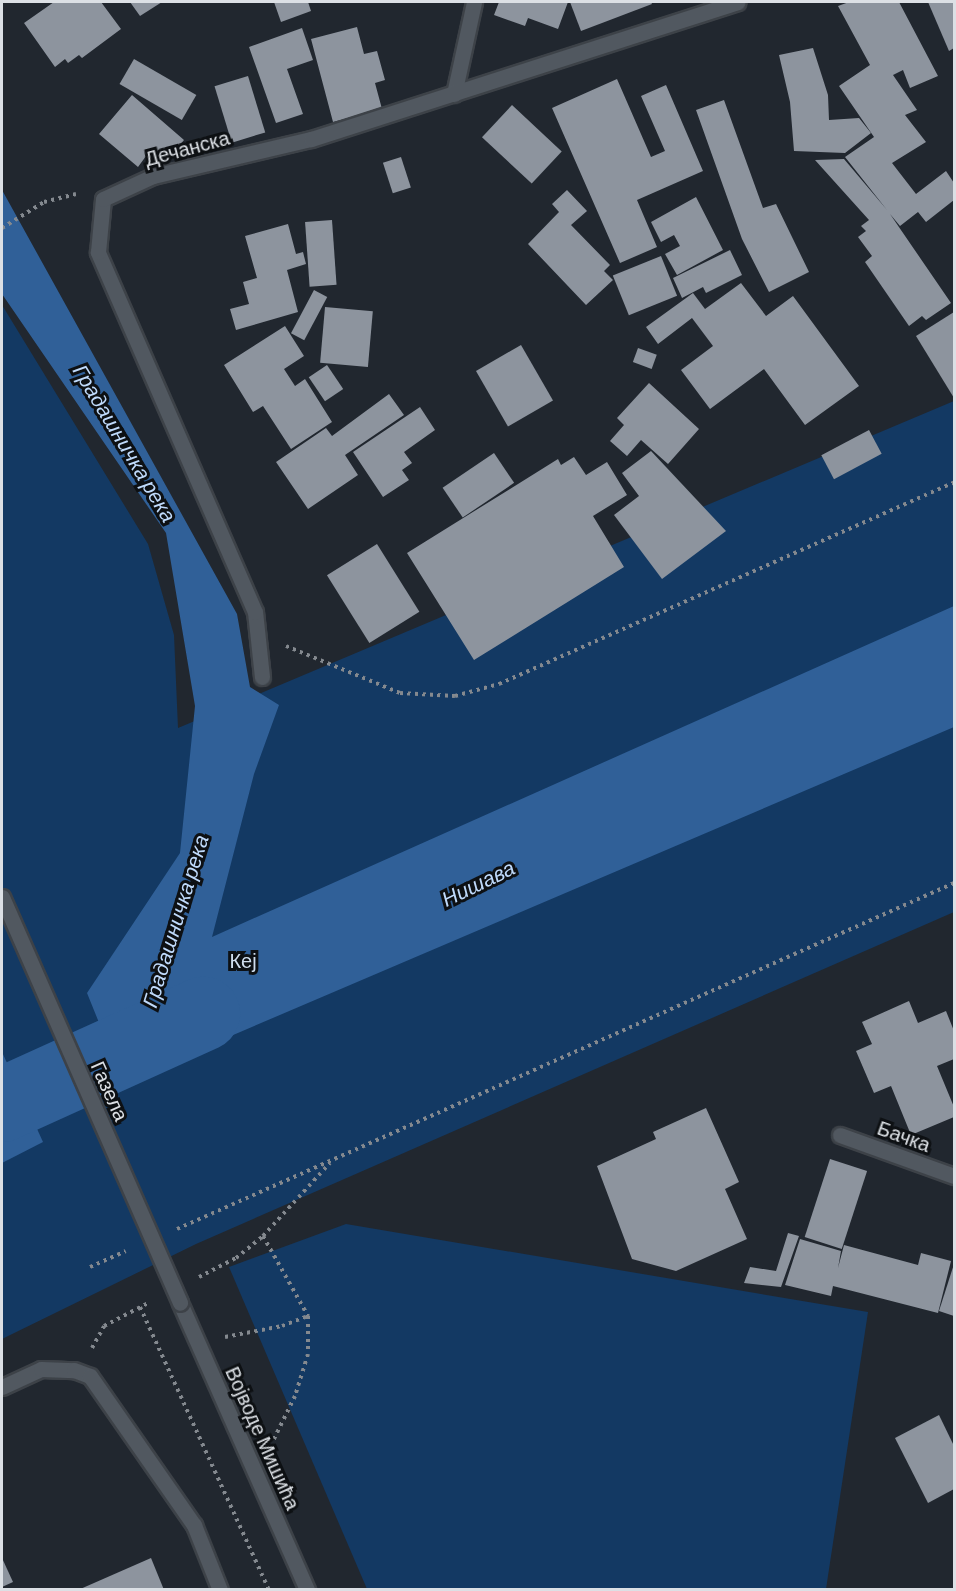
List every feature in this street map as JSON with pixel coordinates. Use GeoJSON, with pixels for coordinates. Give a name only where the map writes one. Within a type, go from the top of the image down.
{"type":"FeatureCollection","features":[{"type":"Feature","properties":{"kind":"street"},"geometry":{"type":"LineString","coordinates":[[454,93],[474,2]]}},
{"type":"Feature","properties":{"kind":"street","name":"Дечанска"},"geometry":{"type":"LineString","coordinates":[[262,677],[255,612],[235,561],[98,252],[104,199],[153,176],[311,139],[738,2]]}},
{"type":"Feature","properties":{"kind":"street","name":"Газела"},"geometry":{"type":"LineString","coordinates":[[2,897],[180,1303]]}},
{"type":"Feature","properties":{"kind":"street","name":"Бачка"},"geometry":{"type":"LineString","coordinates":[[840,1135],[954,1176]]}},
{"type":"Feature","properties":{"kind":"street","name":"Војводе Мишића"},"geometry":{"type":"LineString","coordinates":[[180,1303],[307,1590]]}},
{"type":"Feature","properties":{"kind":"street"},"geometry":{"type":"LineString","coordinates":[[2,1387],[41,1369],[74,1370],[90,1376],[194,1525],[220,1590]]}},
{"type":"Feature","properties":{"kind":"path"},"geometry":{"type":"LineString","coordinates":[[2,228],[24,216]]}},
{"type":"Feature","properties":{"kind":"path"},"geometry":{"type":"LineString","coordinates":[[257,634],[400,693],[455,696],[499,684],[954,482]]}},
{"type":"Feature","properties":{"kind":"path"},"geometry":{"type":"LineString","coordinates":[[174,1230],[954,883]]}},
{"type":"Feature","properties":{"kind":"path"},"geometry":{"type":"LineString","coordinates":[[190,1281],[236,1258],[263,1236],[332,1160]]}},
{"type":"Feature","properties":{"kind":"path"},"geometry":{"type":"LineString","coordinates":[[250,1461],[268,1452],[295,1396],[308,1353],[308,1316],[263,1236]]}},
{"type":"Feature","properties":{"kind":"path"},"geometry":{"type":"LineString","coordinates":[[90,1267],[132,1249]]}},
{"type":"Feature","properties":{"kind":"path"},"geometry":{"type":"LineString","coordinates":[[90,1376],[92,1348],[104,1326],[160,1297]]}},
{"type":"Feature","properties":{"kind":"path"},"geometry":{"type":"LineString","coordinates":[[140,1307],[269,1590]]}},
{"type":"Feature","properties":{"kind":"path"},"geometry":{"type":"LineString","coordinates":[[198,1342],[282,1326],[308,1316]]}},
{"type":"Feature","properties":{"kind":"green space","name":"Кеј"},"geometry":{"type":"Polygon","coordinates":[[[2,305],[148,544],[174,635],[178,728],[954,401],[954,912],[196,1244],[2,1339],[2,305]]]}},
{"type":"Feature","properties":{"kind":"green space"},"geometry":{"type":"Polygon","coordinates":[[[346,1224],[868,1312],[826,1589],[367,1589],[229,1267],[346,1224]]]}},
{"type":"Feature","properties":{"kind":"water","name":"Градашничка река"},"geometry":{"type":"Polygon","coordinates":[[[2,190],[237,614],[250,687],[279,705],[254,774],[212,937],[954,606],[954,727],[123,1082],[87,993],[180,853],[195,706],[166,533],[2,294],[2,190]]]}},
{"type":"Feature","properties":{"kind":"water"},"geometry":{"type":"Polygon","coordinates":[[[2,1052],[43,1142],[2,1163],[2,1052]]]}},
{"type":"Feature","properties":{"kind":"building"},"geometry":{"type":"Polygon","coordinates":[[[54,2],[101,2],[121,29],[82,58],[79,55],[68,63],[65,59],[55,67],[24,23],[54,2]]]}},
{"type":"Feature","properties":{"kind":"building"},"geometry":{"type":"Polygon","coordinates":[[[130,2],[162,2],[140,16],[130,2]]]}},
{"type":"Feature","properties":{"kind":"building"},"geometry":{"type":"Polygon","coordinates":[[[274,2],[308,2],[311,11],[281,22],[274,2]]]}},
{"type":"Feature","properties":{"kind":"building"},"geometry":{"type":"Polygon","coordinates":[[[499,2],[568,2],[558,29],[528,18],[525,26],[494,15],[499,2]]]}},
{"type":"Feature","properties":{"kind":"building"},"geometry":{"type":"Polygon","coordinates":[[[570,2],[651,2],[652,4],[581,31],[570,2]]]}},
{"type":"Feature","properties":{"kind":"building"},"geometry":{"type":"Polygon","coordinates":[[[849,2],[899,2],[938,76],[910,88],[903,70],[893,75],[917,110],[905,115],[926,142],[892,163],[916,194],[946,171],[954,183],[954,200],[926,222],[918,212],[900,226],[890,214],[951,303],[926,320],[922,316],[909,326],[865,262],[872,256],[858,237],[866,231],[861,226],[869,220],[815,160],[844,159],[887,210],[845,157],[874,137],[839,86],[870,65],[838,6],[849,2]]]}},
{"type":"Feature","properties":{"kind":"building"},"geometry":{"type":"Polygon","coordinates":[[[928,2],[954,2],[954,48],[949,51],[928,2]]]}},
{"type":"Feature","properties":{"kind":"building"},"geometry":{"type":"Polygon","coordinates":[[[357,27],[364,54],[377,51],[385,80],[375,83],[382,109],[333,122],[311,39],[357,27]]]}},
{"type":"Feature","properties":{"kind":"building"},"geometry":{"type":"Polygon","coordinates":[[[302,28],[313,60],[287,69],[303,114],[276,123],[249,47],[302,28]]]}},
{"type":"Feature","properties":{"kind":"building"},"geometry":{"type":"Polygon","coordinates":[[[813,48],[828,95],[829,120],[859,118],[871,133],[845,153],[794,151],[790,102],[779,55],[813,48]]]}},
{"type":"Feature","properties":{"kind":"building"},"geometry":{"type":"Polygon","coordinates":[[[134,59],[196,95],[182,120],[120,84],[134,59]]]}},
{"type":"Feature","properties":{"kind":"building"},"geometry":{"type":"Polygon","coordinates":[[[248,76],[265,132],[232,143],[215,86],[248,76]]]}},
{"type":"Feature","properties":{"kind":"building"},"geometry":{"type":"Polygon","coordinates":[[[617,79],[651,157],[665,151],[641,96],[666,85],[703,171],[637,200],[657,247],[620,263],[552,108],[617,79]]]}},
{"type":"Feature","properties":{"kind":"building"},"geometry":{"type":"Polygon","coordinates":[[[132,95],[184,140],[164,164],[149,152],[138,167],[99,134],[132,95]]]}},
{"type":"Feature","properties":{"kind":"building"},"geometry":{"type":"Polygon","coordinates":[[[724,100],[763,208],[776,204],[809,272],[769,292],[742,239],[696,110],[724,100]]]}},
{"type":"Feature","properties":{"kind":"building"},"geometry":{"type":"Polygon","coordinates":[[[512,105],[562,151],[532,184],[482,137],[512,105]]]}},
{"type":"Feature","properties":{"kind":"building"},"geometry":{"type":"Polygon","coordinates":[[[401,157],[411,187],[393,193],[383,163],[401,157]]]}},
{"type":"Feature","properties":{"kind":"building"},"geometry":{"type":"Polygon","coordinates":[[[567,190],[587,211],[571,225],[610,265],[604,271],[613,280],[586,305],[528,244],[559,212],[552,204],[567,190]]]}},
{"type":"Feature","properties":{"kind":"building"},"geometry":{"type":"Polygon","coordinates":[[[696,197],[723,250],[677,275],[665,254],[680,246],[674,235],[661,242],[651,222],[696,197]]]}},
{"type":"Feature","properties":{"kind":"building"},"geometry":{"type":"Polygon","coordinates":[[[332,220],[337,285],[310,287],[305,222],[332,220]]]}},
{"type":"Feature","properties":{"kind":"building"},"geometry":{"type":"Polygon","coordinates":[[[288,224],[296,254],[303,252],[306,264],[287,270],[298,312],[236,330],[230,309],[249,304],[243,282],[257,278],[245,236],[288,224]]]}},
{"type":"Feature","properties":{"kind":"building"},"geometry":{"type":"Polygon","coordinates":[[[730,250],[742,275],[706,293],[703,287],[682,298],[673,278],[730,250]]]}},
{"type":"Feature","properties":{"kind":"building"},"geometry":{"type":"Polygon","coordinates":[[[661,256],[677,296],[629,315],[613,275],[661,256]]]}},
{"type":"Feature","properties":{"kind":"building"},"geometry":{"type":"Polygon","coordinates":[[[741,283],[766,316],[793,296],[859,386],[805,425],[764,369],[710,409],[681,370],[713,346],[692,318],[658,344],[646,327],[693,293],[705,309],[741,283]]]}},
{"type":"Feature","properties":{"kind":"building"},"geometry":{"type":"Polygon","coordinates":[[[314,290],[327,297],[304,340],[291,333],[314,290]]]}},
{"type":"Feature","properties":{"kind":"building"},"geometry":{"type":"Polygon","coordinates":[[[325,307],[373,311],[368,367],[320,363],[325,307]]]}},
{"type":"Feature","properties":{"kind":"building"},"geometry":{"type":"Polygon","coordinates":[[[954,312],[954,398],[916,336],[954,312]]]}},
{"type":"Feature","properties":{"kind":"building"},"geometry":{"type":"Polygon","coordinates":[[[285,326],[304,356],[284,369],[295,386],[305,379],[332,422],[291,449],[263,406],[253,412],[224,365],[285,326]]]}},
{"type":"Feature","properties":{"kind":"building"},"geometry":{"type":"Polygon","coordinates":[[[521,345],[553,400],[508,426],[476,371],[521,345]]]}},
{"type":"Feature","properties":{"kind":"building"},"geometry":{"type":"Polygon","coordinates":[[[638,348],[657,355],[652,369],[633,362],[638,348]]]}},
{"type":"Feature","properties":{"kind":"building"},"geometry":{"type":"Polygon","coordinates":[[[327,365],[343,389],[325,401],[309,377],[327,365]]]}},
{"type":"Feature","properties":{"kind":"building"},"geometry":{"type":"Polygon","coordinates":[[[649,383],[699,429],[668,464],[641,440],[627,456],[610,441],[624,425],[617,418],[649,383]]]}},
{"type":"Feature","properties":{"kind":"building"},"geometry":{"type":"Polygon","coordinates":[[[389,394],[404,415],[345,455],[358,475],[308,509],[276,462],[326,428],[332,436],[389,394]]]}},
{"type":"Feature","properties":{"kind":"building"},"geometry":{"type":"Polygon","coordinates":[[[420,407],[435,430],[404,452],[412,463],[402,470],[409,480],[383,497],[353,452],[420,407]]]}},
{"type":"Feature","properties":{"kind":"building"},"geometry":{"type":"Polygon","coordinates":[[[869,430],[882,454],[834,479],[821,455],[869,430]]]}},
{"type":"Feature","properties":{"kind":"building"},"geometry":{"type":"Polygon","coordinates":[[[651,451],[726,531],[662,579],[614,515],[639,496],[622,473],[651,451]]]}},
{"type":"Feature","properties":{"kind":"building"},"geometry":{"type":"Polygon","coordinates":[[[494,453],[514,483],[463,518],[443,488],[494,453]]]}},
{"type":"Feature","properties":{"kind":"building"},"geometry":{"type":"Polygon","coordinates":[[[574,457],[586,475],[607,462],[627,495],[593,516],[624,567],[474,660],[407,553],[558,459],[561,465],[574,457]]]}},
{"type":"Feature","properties":{"kind":"building"},"geometry":{"type":"Polygon","coordinates":[[[377,544],[419,612],[369,643],[327,575],[377,544]]]}},
{"type":"Feature","properties":{"kind":"building"},"geometry":{"type":"Polygon","coordinates":[[[909,1001],[918,1023],[946,1011],[954,1031],[954,1059],[937,1066],[954,1107],[954,1117],[911,1135],[891,1086],[874,1093],[856,1051],[872,1044],[862,1022],[909,1001]]]}},
{"type":"Feature","properties":{"kind":"building"},"geometry":{"type":"Polygon","coordinates":[[[706,1108],[739,1182],[725,1189],[747,1239],[676,1271],[632,1259],[597,1166],[656,1139],[653,1132],[706,1108]]]}},
{"type":"Feature","properties":{"kind":"building"},"geometry":{"type":"Polygon","coordinates":[[[830,1159],[867,1171],[842,1249],[805,1237],[830,1159]]]}},
{"type":"Feature","properties":{"kind":"building"},"geometry":{"type":"Polygon","coordinates":[[[788,1233],[799,1236],[781,1287],[744,1283],[750,1267],[776,1271],[788,1233]]]}},
{"type":"Feature","properties":{"kind":"building"},"geometry":{"type":"Polygon","coordinates":[[[800,1239],[841,1251],[838,1268],[844,1245],[918,1265],[921,1253],[951,1261],[938,1313],[833,1286],[831,1296],[785,1285],[800,1239]]]}},
{"type":"Feature","properties":{"kind":"building"},"geometry":{"type":"Polygon","coordinates":[[[954,1264],[954,1316],[939,1311],[954,1264]]]}},
{"type":"Feature","properties":{"kind":"building"},"geometry":{"type":"Polygon","coordinates":[[[939,1415],[954,1446],[954,1489],[928,1503],[895,1438],[939,1415]]]}},
{"type":"Feature","properties":{"kind":"building"},"geometry":{"type":"Polygon","coordinates":[[[2,1558],[13,1582],[2,1587],[2,1558]]]}},
{"type":"Feature","properties":{"kind":"building"},"geometry":{"type":"Polygon","coordinates":[[[151,1558],[164,1590],[78,1590],[151,1558]]]}},
{"type":"Feature","properties":{"kind":"waterway","name":"Нишава"},"geometry":{"type":"LineString","coordinates":[[2,1105],[203,1014]]}}]}
